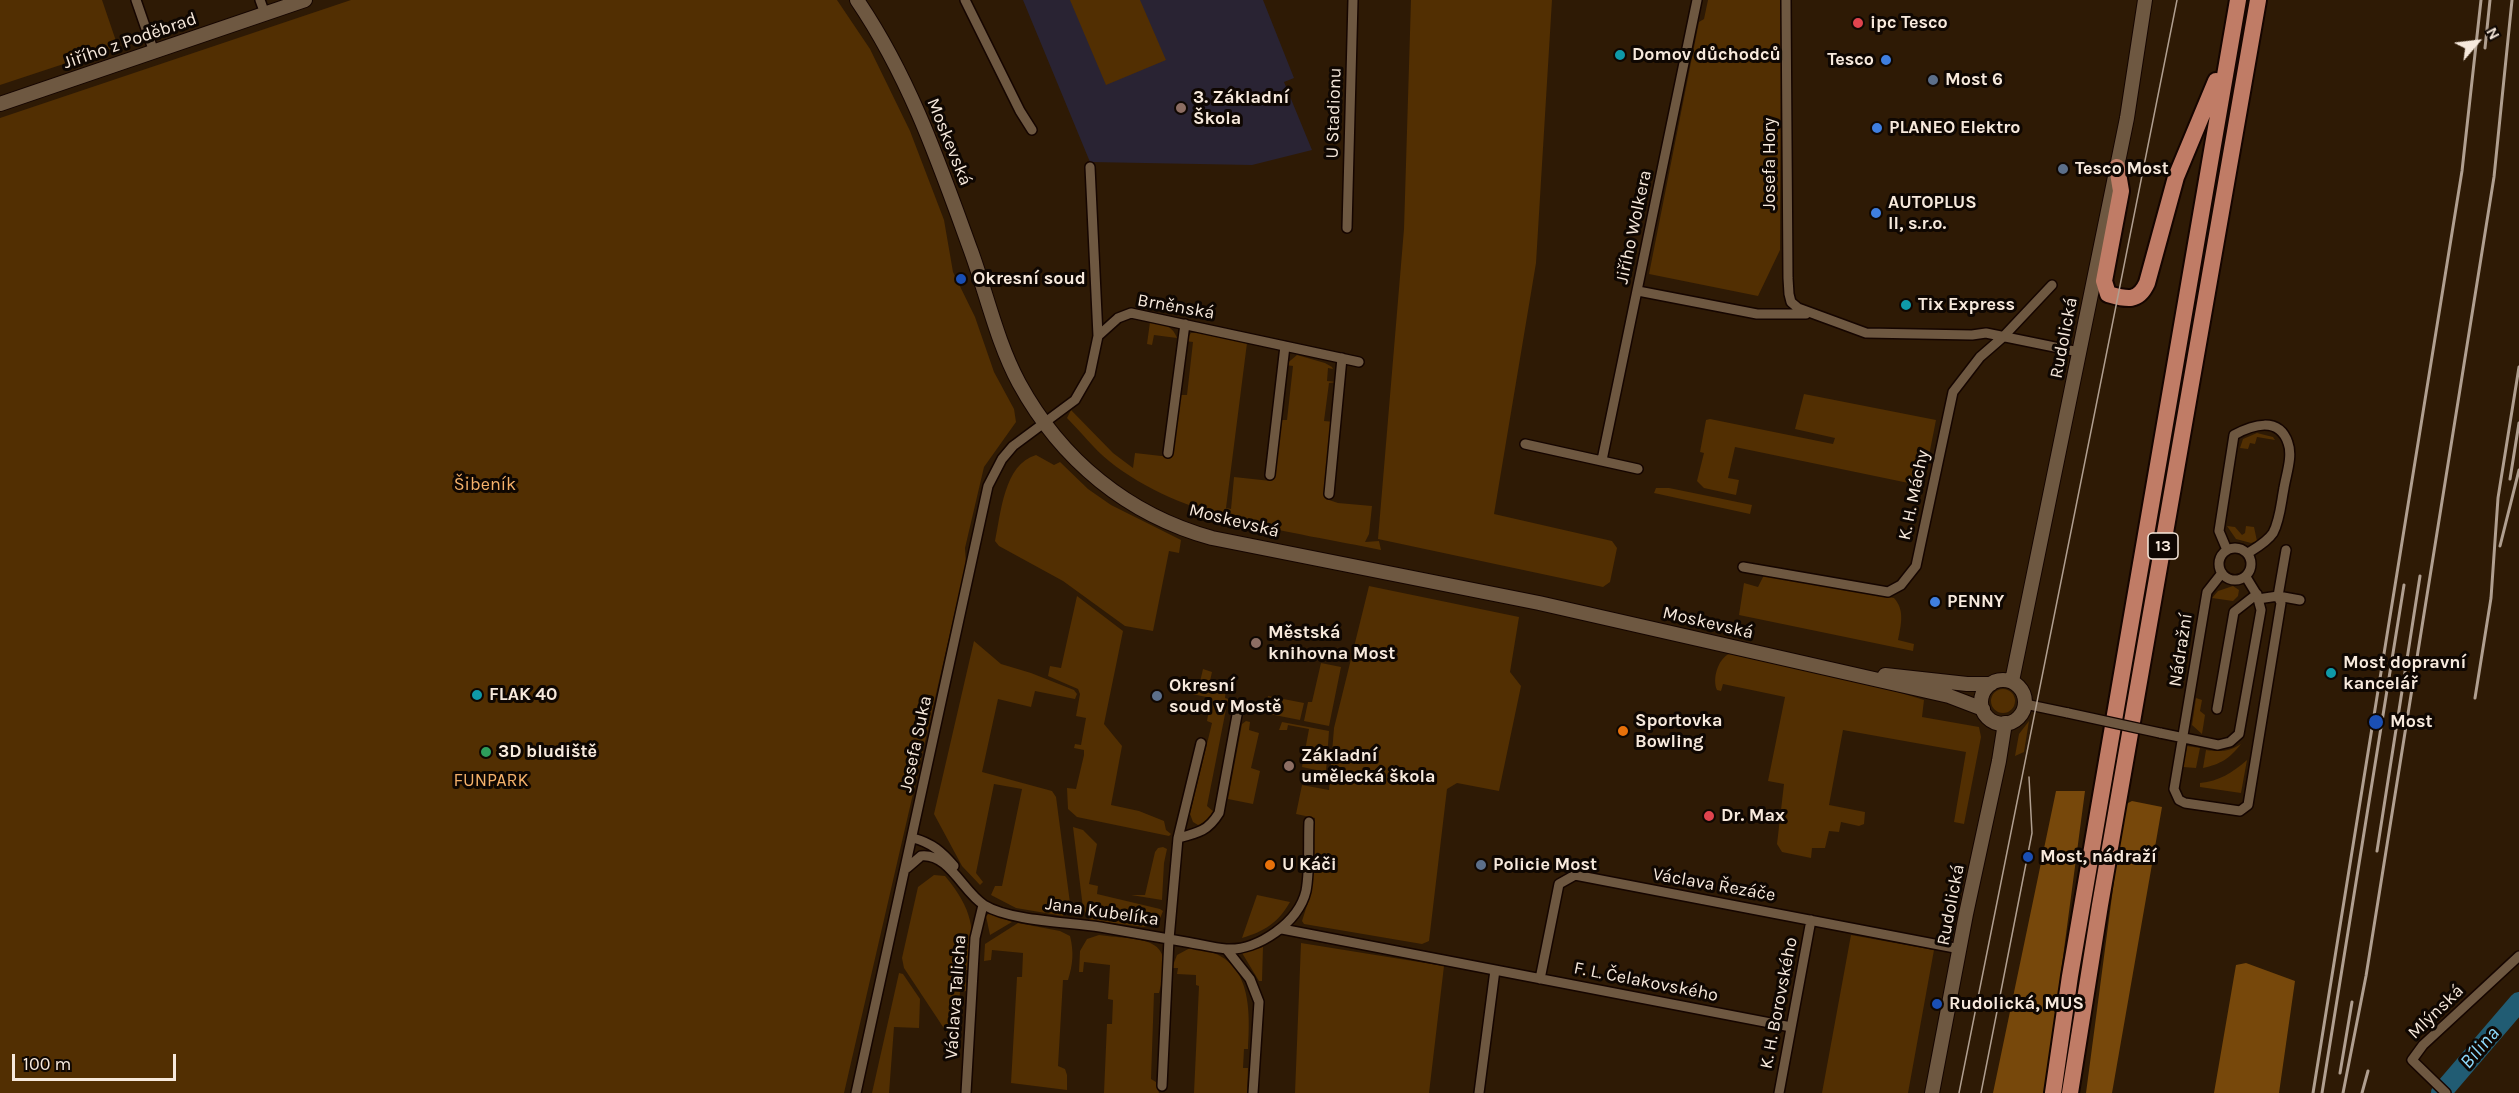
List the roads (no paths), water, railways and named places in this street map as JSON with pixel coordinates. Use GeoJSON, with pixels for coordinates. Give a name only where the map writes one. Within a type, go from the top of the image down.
{"type":"FeatureCollection","features":[{"type":"Feature","properties":{"kind":"highway","name":"13"},"geometry":{"type":"LineString","coordinates":[[2053,1093],[2070,976],[2238,0]]}},
{"type":"Feature","properties":{"kind":"highway","name":"13"},"geometry":{"type":"LineString","coordinates":[[2070,1093],[2100,905],[2258,0]]}},
{"type":"Feature","properties":{"kind":"highway"},"geometry":{"type":"LineString","coordinates":[[2117,167],[2121,191],[2104,281],[2108,294],[2124,299],[2142,293],[2147,283],[2176,177],[2217,79],[2230,40]]}},
{"type":"Feature","properties":{"kind":"street"},"geometry":{"type":"LineString","coordinates":[[136,0],[154,52]]}},
{"type":"Feature","properties":{"kind":"street"},"geometry":{"type":"LineString","coordinates":[[260,0],[265,14]]}},
{"type":"Feature","properties":{"kind":"street","name":"Jiřího z Poděbrad"},"geometry":{"type":"LineString","coordinates":[[0,104],[305,0]]}},
{"type":"Feature","properties":{"kind":"street","name":"Moskevská"},"geometry":{"type":"LineString","coordinates":[[857,0],[883,38],[926,127],[973,256],[995,326],[1019,382],[1044,423],[1066,450],[1100,483],[1133,505],[1188,531],[1539,603],[1949,696],[1983,710]]}},
{"type":"Feature","properties":{"kind":"street"},"geometry":{"type":"LineString","coordinates":[[965,0],[1020,111],[1032,130]]}},
{"type":"Feature","properties":{"kind":"street","name":"U Stadionu"},"geometry":{"type":"LineString","coordinates":[[1347,228],[1353,0]]}},
{"type":"Feature","properties":{"kind":"street","name":"Jiřího Wolkera"},"geometry":{"type":"LineString","coordinates":[[1602,460],[1697,0]]}},
{"type":"Feature","properties":{"kind":"street","name":"Josefa Hory"},"geometry":{"type":"LineString","coordinates":[[1786,0],[1785,184],[1788,294],[1791,302],[1797,308],[1866,333],[1972,335],[1986,333],[2079,352]]}},
{"type":"Feature","properties":{"kind":"street","name":"Rudolická"},"geometry":{"type":"LineString","coordinates":[[2012,681],[2032,594],[2129,107],[2145,0]]}},
{"type":"Feature","properties":{"kind":"street"},"geometry":{"type":"LineString","coordinates":[[1044,423],[1075,400],[1083,388],[1090,374],[1098,336],[1090,167]]}},
{"type":"Feature","properties":{"kind":"street","name":"K. H. Máchy"},"geometry":{"type":"LineString","coordinates":[[1743,567],[1888,592],[1901,585],[1916,566],[1953,392],[1980,357],[2003,337],[2052,285]]}},
{"type":"Feature","properties":{"kind":"street","name":"Josefa Hory"},"geometry":{"type":"LineString","coordinates":[[1638,291],[1757,314],[1814,314]]}},
{"type":"Feature","properties":{"kind":"street","name":"Brněnská"},"geometry":{"type":"LineString","coordinates":[[1098,336],[1118,318],[1131,314],[1359,362]]}},
{"type":"Feature","properties":{"kind":"street"},"geometry":{"type":"LineString","coordinates":[[1168,453],[1185,324]]}},
{"type":"Feature","properties":{"kind":"street"},"geometry":{"type":"LineString","coordinates":[[1270,475],[1285,346]]}},
{"type":"Feature","properties":{"kind":"street"},"geometry":{"type":"LineString","coordinates":[[1329,494],[1342,358]]}},
{"type":"Feature","properties":{"kind":"street","name":"Josefa Suka"},"geometry":{"type":"LineString","coordinates":[[856,1093],[988,486],[1002,459],[1013,446],[1044,423]]}},
{"type":"Feature","properties":{"kind":"street"},"geometry":{"type":"LineString","coordinates":[[2227,550],[2219,531],[2234,435],[2250,426],[2265,424],[2279,430],[2288,443],[2289,456],[2278,518],[2272,533],[2263,543],[2248,553]]}},
{"type":"Feature","properties":{"kind":"street"},"geometry":{"type":"LineString","coordinates":[[1525,444],[1638,469]]}},
{"type":"Feature","properties":{"kind":"street"},"geometry":{"type":"LineString","coordinates":[[2239,548],[2248,553],[2252,566],[2246,577],[2232,580],[2222,573],[2219,561],[2227,550],[2239,548]]}},
{"type":"Feature","properties":{"kind":"street"},"geometry":{"type":"LineString","coordinates":[[2278,596],[2286,550]]}},
{"type":"Feature","properties":{"kind":"street","name":"Nádražní"},"geometry":{"type":"LineString","coordinates":[[2222,573],[2206,592],[2174,789],[2179,800],[2240,811],[2248,805],[2281,603],[2278,596]]}},
{"type":"Feature","properties":{"kind":"street"},"geometry":{"type":"LineString","coordinates":[[2025,704],[2218,745],[2230,742],[2240,734],[2261,610],[2246,577]]}},
{"type":"Feature","properties":{"kind":"street"},"geometry":{"type":"LineString","coordinates":[[2217,709],[2234,612],[2257,597],[2278,596],[2300,600]]}},
{"type":"Feature","properties":{"kind":"street","name":"Moskevská"},"geometry":{"type":"LineString","coordinates":[[1832,669],[1967,684],[1990,684]]}},
{"type":"Feature","properties":{"kind":"street"},"geometry":{"type":"LineString","coordinates":[[2005,680],[2012,681],[2022,690],[2025,704],[2021,715],[2005,723],[1992,720],[1983,710],[1983,696],[1990,684],[2005,680]]}},
{"type":"Feature","properties":{"kind":"street"},"geometry":{"type":"LineString","coordinates":[[1178,838],[1197,833],[1212,825],[1219,813],[1237,715]]}},
{"type":"Feature","properties":{"kind":"street","name":"Rudolická"},"geometry":{"type":"LineString","coordinates":[[1932,1093],[2005,723]]}},
{"type":"Feature","properties":{"kind":"street"},"geometry":{"type":"LineString","coordinates":[[1162,1086],[1169,939],[1178,838],[1201,743]]}},
{"type":"Feature","properties":{"kind":"street"},"geometry":{"type":"LineString","coordinates":[[1282,929],[1298,911],[1306,891],[1310,822]]}},
{"type":"Feature","properties":{"kind":"street"},"geometry":{"type":"LineString","coordinates":[[913,838],[931,844],[942,852],[980,901]]}},
{"type":"Feature","properties":{"kind":"street","name":"Jana Kubelíka"},"geometry":{"type":"LineString","coordinates":[[906,870],[917,858],[924,855],[933,857],[942,862],[980,901],[1027,918],[1076,923],[1227,950],[1255,943],[1282,929]]}},
{"type":"Feature","properties":{"kind":"street","name":"Václava Řezáče"},"geometry":{"type":"LineString","coordinates":[[1540,979],[1559,884],[1575,875],[1960,949]]}},
{"type":"Feature","properties":{"kind":"street","name":"Václava Talicha"},"geometry":{"type":"LineString","coordinates":[[966,1093],[975,938],[980,901]]}},
{"type":"Feature","properties":{"kind":"street","name":"K. H. Borovského"},"geometry":{"type":"LineString","coordinates":[[1779,1093],[1811,920]]}},
{"type":"Feature","properties":{"kind":"street","name":"F. L. Čelakovského"},"geometry":{"type":"LineString","coordinates":[[1282,929],[1791,1027]]}},
{"type":"Feature","properties":{"kind":"street"},"geometry":{"type":"LineString","coordinates":[[1227,950],[1250,979],[1258,1002],[1253,1093]]}},
{"type":"Feature","properties":{"kind":"street","name":"Mlýnská"},"geometry":{"type":"LineString","coordinates":[[2446,1093],[2412,1060],[2423,1045],[2519,956]]}},
{"type":"Feature","properties":{"kind":"street"},"geometry":{"type":"LineString","coordinates":[[1479,1093],[1495,970]]}},
{"type":"Feature","properties":{"kind":"waterway","name":"Bílina"},"geometry":{"type":"LineString","coordinates":[[2441,1093],[2519,1002]]}},
{"type":"Feature","properties":{"kind":"tram line"},"geometry":{"type":"LineString","coordinates":[[1959,1093],[2177,0]]}},
{"type":"Feature","properties":{"kind":"tram line"},"geometry":{"type":"LineString","coordinates":[[1981,1093],[2032,833],[2029,777]]}},
{"type":"Feature","properties":{"kind":"railway"},"geometry":{"type":"LineString","coordinates":[[2313,1093],[2462,171],[2481,0]]}},
{"type":"Feature","properties":{"kind":"railway"},"geometry":{"type":"LineString","coordinates":[[2485,48],[2490,0]]}},
{"type":"Feature","properties":{"kind":"railway"},"geometry":{"type":"LineString","coordinates":[[2343,1093],[2366,976],[2494,177],[2512,0]]}},
{"type":"Feature","properties":{"kind":"railway"},"geometry":{"type":"LineString","coordinates":[[2475,698],[2491,598],[2498,498],[2519,367]]}},
{"type":"Feature","properties":{"kind":"railway"},"geometry":{"type":"LineString","coordinates":[[2510,479],[2519,423]]}},
{"type":"Feature","properties":{"kind":"railway"},"geometry":{"type":"LineString","coordinates":[[2500,546],[2519,470]]}},
{"type":"Feature","properties":{"kind":"railway"},"geometry":{"type":"LineString","coordinates":[[2377,851],[2420,576]]}},
{"type":"Feature","properties":{"kind":"railway"},"geometry":{"type":"LineString","coordinates":[[2322,1093],[2404,585]]}},
{"type":"Feature","properties":{"kind":"railway"},"geometry":{"type":"LineString","coordinates":[[2340,1073],[2352,1002]]}},
{"type":"Feature","properties":{"kind":"railway"},"geometry":{"type":"LineString","coordinates":[[2362,1093],[2368,1071]]}},
{"type":"Feature","properties":{"kind":"place","name":"ipc Tesco"},"geometry":{"type":"Point","coordinates":[1858,23]}},
{"type":"Feature","properties":{"kind":"place","name":"Domov důchodců"},"geometry":{"type":"Point","coordinates":[1620,55]}},
{"type":"Feature","properties":{"kind":"place","name":"Tesco"},"geometry":{"type":"Point","coordinates":[1886,60]}},
{"type":"Feature","properties":{"kind":"place","name":"Most 6"},"geometry":{"type":"Point","coordinates":[1933,80]}},
{"type":"Feature","properties":{"kind":"place","name":"3. Základní Škola"},"geometry":{"type":"Point","coordinates":[1181,108]}},
{"type":"Feature","properties":{"kind":"place","name":"PLANEO Elektro"},"geometry":{"type":"Point","coordinates":[1877,128]}},
{"type":"Feature","properties":{"kind":"place","name":"Tesco Most"},"geometry":{"type":"Point","coordinates":[2063,169]}},
{"type":"Feature","properties":{"kind":"place","name":"AUTOPLUS II, s.r.o."},"geometry":{"type":"Point","coordinates":[1876,213]}},
{"type":"Feature","properties":{"kind":"place","name":"Okresní soud"},"geometry":{"type":"Point","coordinates":[961,279]}},
{"type":"Feature","properties":{"kind":"place","name":"Tix Express"},"geometry":{"type":"Point","coordinates":[1906,305]}},
{"type":"Feature","properties":{"kind":"place","name":"PENNY"},"geometry":{"type":"Point","coordinates":[1935,602]}},
{"type":"Feature","properties":{"kind":"place","name":"Městská knihovna Most"},"geometry":{"type":"Point","coordinates":[1256,643]}},
{"type":"Feature","properties":{"kind":"place","name":"Most dopravní kancelář"},"geometry":{"type":"Point","coordinates":[2331,673]}},
{"type":"Feature","properties":{"kind":"place","name":"FLAK 40"},"geometry":{"type":"Point","coordinates":[477,695]}},
{"type":"Feature","properties":{"kind":"place","name":"Okresní soud v Mostě"},"geometry":{"type":"Point","coordinates":[1157,696]}},
{"type":"Feature","properties":{"kind":"place","name":"Most"},"geometry":{"type":"Point","coordinates":[2376,722]}},
{"type":"Feature","properties":{"kind":"place","name":"Sportovka Bowling"},"geometry":{"type":"Point","coordinates":[1623,731]}},
{"type":"Feature","properties":{"kind":"place","name":"3D bludiště"},"geometry":{"type":"Point","coordinates":[486,752]}},
{"type":"Feature","properties":{"kind":"place","name":"Základní umělecká škola"},"geometry":{"type":"Point","coordinates":[1289,766]}},
{"type":"Feature","properties":{"kind":"place","name":"Dr. Max"},"geometry":{"type":"Point","coordinates":[1709,816]}},
{"type":"Feature","properties":{"kind":"place","name":"Most, nádraží"},"geometry":{"type":"Point","coordinates":[2028,857]}},
{"type":"Feature","properties":{"kind":"place","name":"U Káči"},"geometry":{"type":"Point","coordinates":[1270,865]}},
{"type":"Feature","properties":{"kind":"place","name":"Policie Most"},"geometry":{"type":"Point","coordinates":[1481,865]}},
{"type":"Feature","properties":{"kind":"place","name":"Rudolická, MUS"},"geometry":{"type":"Point","coordinates":[1937,1004]}},
{"type":"Feature","properties":{"kind":"park label","name":"Šibeník"},"geometry":{"type":"Point","coordinates":[485,485]}},
{"type":"Feature","properties":{"kind":"park label","name":"FUNPARK"},"geometry":{"type":"Point","coordinates":[491,781]}}]}
